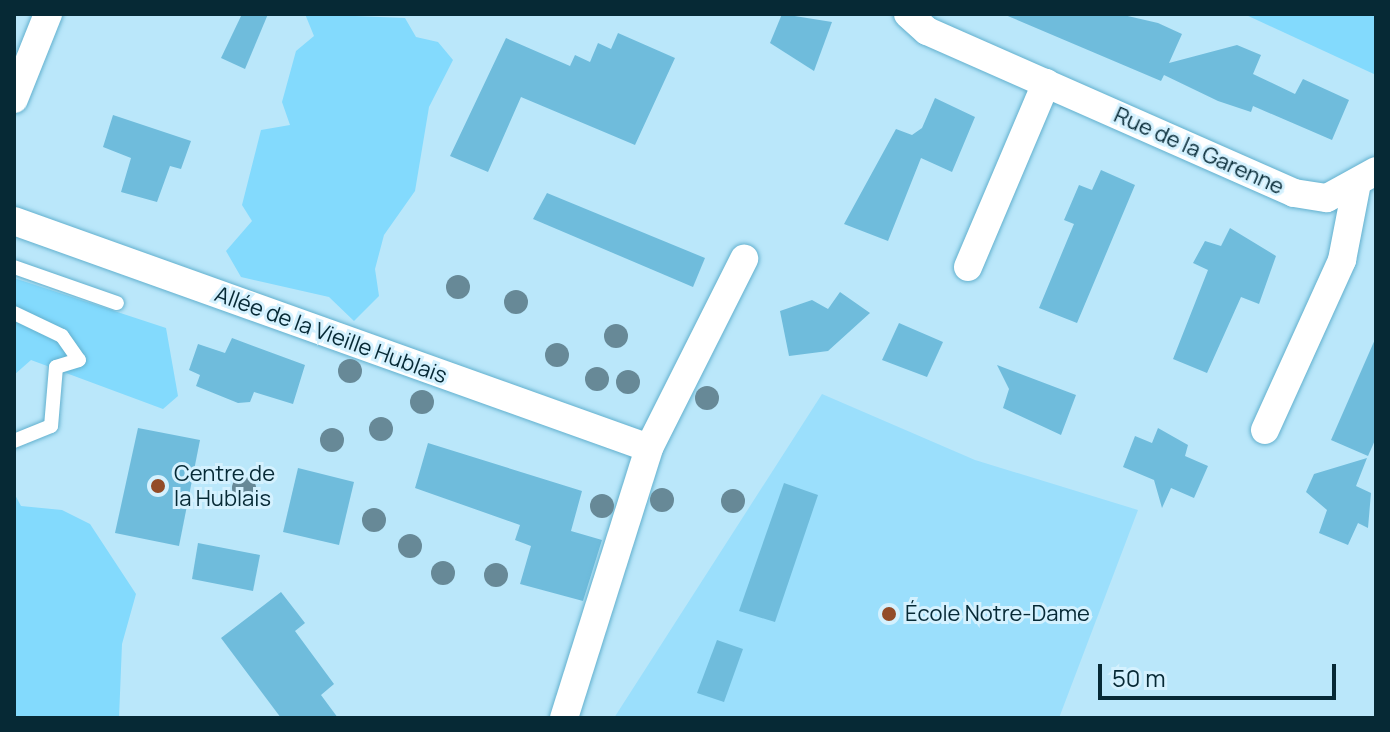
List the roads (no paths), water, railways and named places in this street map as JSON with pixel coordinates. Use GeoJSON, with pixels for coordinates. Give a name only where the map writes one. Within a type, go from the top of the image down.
{"type":"FeatureCollection","features":[{"type":"Feature","properties":{"kind":"street"},"geometry":{"type":"LineString","coordinates":[[14,99],[48,14]]}},
{"type":"Feature","properties":{"kind":"street","name":"Rue de la Garenne"},"geometry":{"type":"LineString","coordinates":[[908,14],[927,31],[1294,193],[1327,198],[1366,180]]}},
{"type":"Feature","properties":{"kind":"street"},"geometry":{"type":"LineString","coordinates":[[968,267],[1046,83]]}},
{"type":"Feature","properties":{"kind":"street","name":"Rue de la Garenne"},"geometry":{"type":"LineString","coordinates":[[1265,430],[1342,260],[1366,180]]}},
{"type":"Feature","properties":{"kind":"street","name":"Allée de la Vieille Hublais"},"geometry":{"type":"LineString","coordinates":[[14,221],[649,448]]}},
{"type":"Feature","properties":{"kind":"street"},"geometry":{"type":"LineString","coordinates":[[564,718],[649,448],[744,259]]}},
{"type":"Feature","properties":{"kind":"lane"},"geometry":{"type":"LineString","coordinates":[[14,267],[117,303]]}},
{"type":"Feature","properties":{"kind":"lane"},"geometry":{"type":"LineString","coordinates":[[14,313],[62,336],[79,360],[56,367],[51,426],[14,441]]}},
{"type":"Feature","properties":{"kind":"place","name":"Centre de la Hublais"},"geometry":{"type":"Point","coordinates":[158,486]}},
{"type":"Feature","properties":{"kind":"place","name":"École Notre-Dame"},"geometry":{"type":"Point","coordinates":[889,614]}}]}
